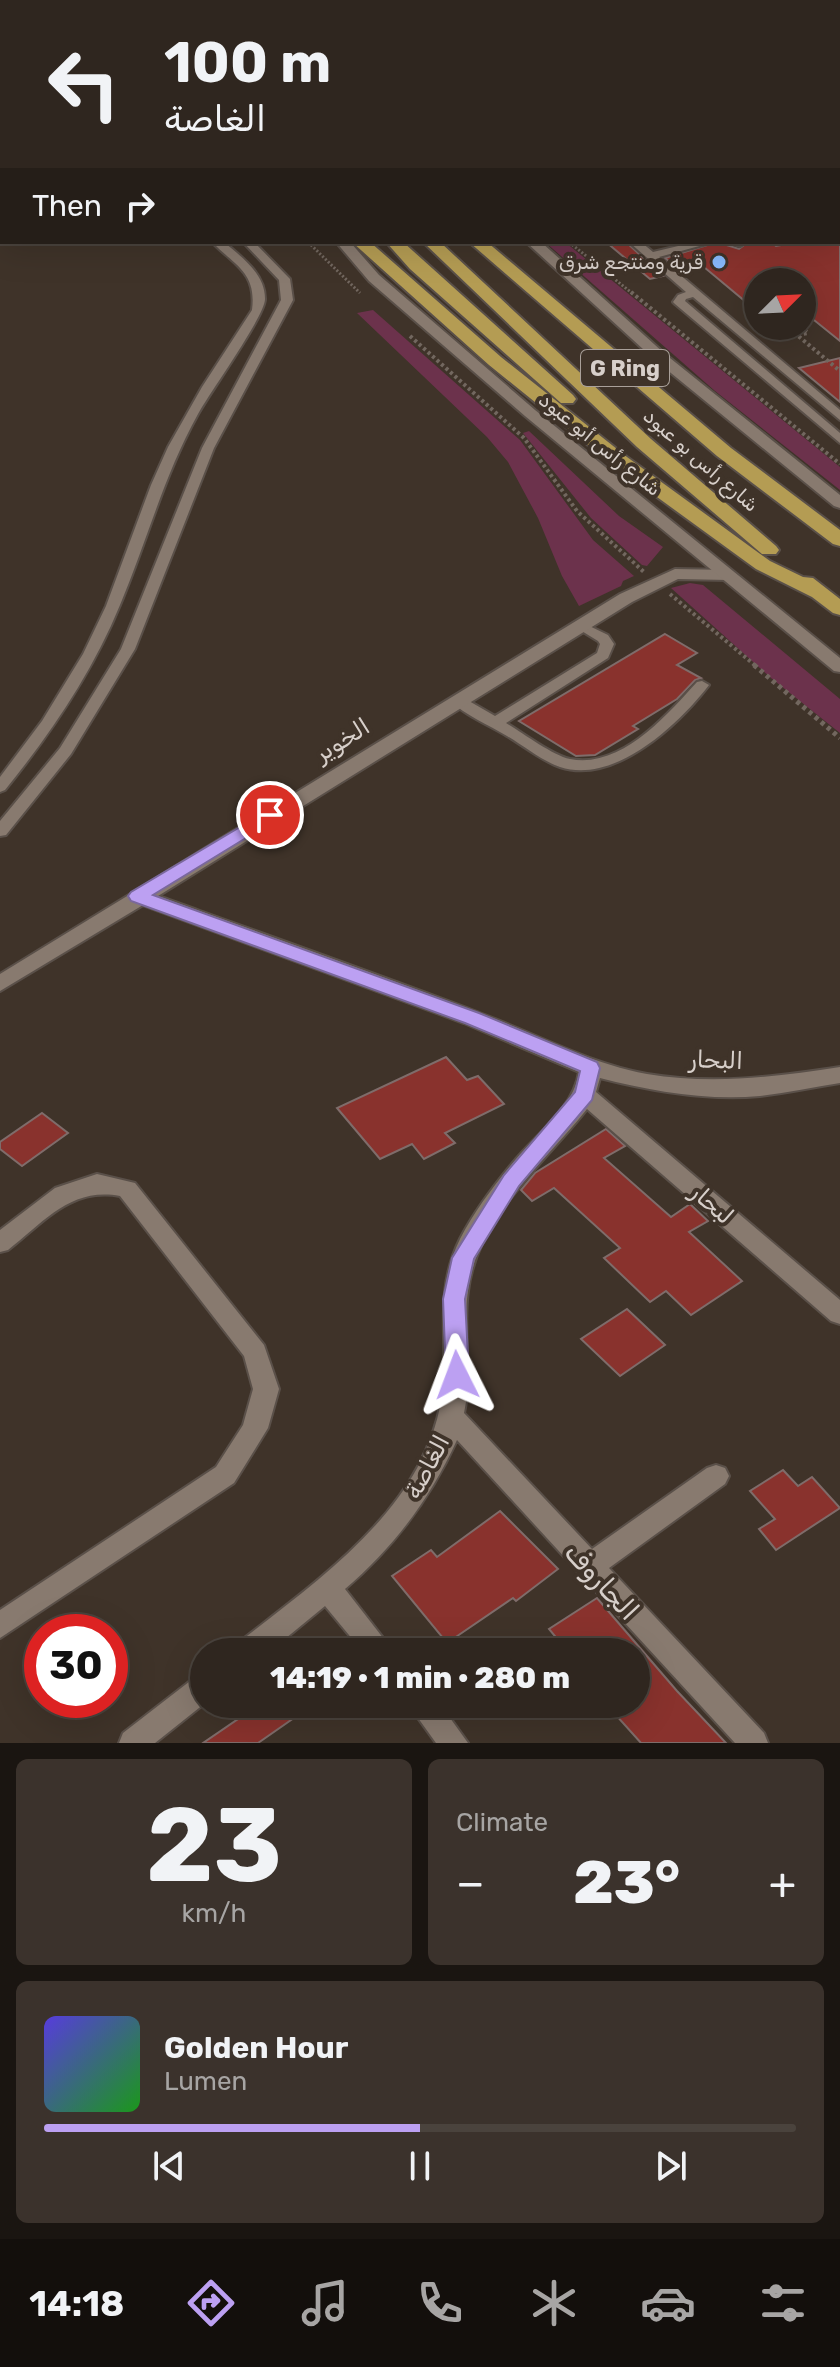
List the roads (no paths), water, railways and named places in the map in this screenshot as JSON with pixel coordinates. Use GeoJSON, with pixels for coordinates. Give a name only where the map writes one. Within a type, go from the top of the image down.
{"type":"FeatureCollection","features":[{"type":"Feature","properties":{"kind":"highway"},"geometry":{"type":"LineString","coordinates":[[362,244],[495,361],[620,461],[734,542]]}},
{"type":"Feature","properties":{"kind":"highway"},"geometry":{"type":"LineString","coordinates":[[396,244],[416,265],[734,542],[763,565],[818,592]]}},
{"type":"Feature","properties":{"kind":"highway","name":"شارع رأس بو عبود"},"geometry":{"type":"LineString","coordinates":[[433,244],[644,443],[840,609]]}},
{"type":"Feature","properties":{"kind":"highway","name":"شارع رأس بو عبود"},"geometry":{"type":"LineString","coordinates":[[479,244],[724,452],[840,540]]}},
{"type":"Feature","properties":{"kind":"highway"},"geometry":{"type":"LineString","coordinates":[[504,244],[526,285]]}},
{"type":"Feature","properties":{"kind":"highway"},"geometry":{"type":"LineString","coordinates":[[724,452],[840,526]]}},
{"type":"Feature","properties":{"kind":"street","name":"شارع رأس أبو عبود"},"geometry":{"type":"LineString","coordinates":[[345,244],[374,278],[530,413],[840,667]]}},
{"type":"Feature","properties":{"kind":"street"},"geometry":{"type":"LineString","coordinates":[[535,244],[660,357],[840,503]]}},
{"type":"Feature","properties":{"kind":"street"},"geometry":{"type":"LineString","coordinates":[[675,574],[688,560],[692,544]]}},
{"type":"Feature","properties":{"kind":"street","name":"الخوير"},"geometry":{"type":"LineString","coordinates":[[0,984],[579,625],[675,574],[729,575]]}},
{"type":"Feature","properties":{"kind":"street"},"geometry":{"type":"LineString","coordinates":[[138,896],[472,1018],[590,1068],[585,1095]]}},
{"type":"Feature","properties":{"kind":"street","name":"البحار"},"geometry":{"type":"LineString","coordinates":[[590,1068],[648,1082],[707,1088],[758,1088],[840,1075]]}},
{"type":"Feature","properties":{"kind":"street","name":"لبحار"},"geometry":{"type":"LineString","coordinates":[[585,1095],[840,1314]]}},
{"type":"Feature","properties":{"kind":"street","name":"الغاصة"},"geometry":{"type":"LineString","coordinates":[[266,1638],[328,1589],[390,1530],[433,1464],[452,1417],[457,1375],[454,1299],[463,1258],[511,1181],[585,1095]]}},
{"type":"Feature","properties":{"kind":"street"},"geometry":{"type":"LineString","coordinates":[[0,1243],[63,1194],[97,1183],[127,1189],[255,1352],[266,1389],[255,1428],[225,1475],[0,1625]]}},
{"type":"Feature","properties":{"kind":"street","name":"الجاروف"},"geometry":{"type":"LineString","coordinates":[[452,1417],[754,1743]]}},
{"type":"Feature","properties":{"kind":"street"},"geometry":{"type":"LineString","coordinates":[[589,1567],[716,1476]]}},
{"type":"Feature","properties":{"kind":"street"},"geometry":{"type":"LineString","coordinates":[[328,1589],[368,1638]]}},
{"type":"Feature","properties":{"kind":"street"},"geometry":{"type":"LineString","coordinates":[[134,1743],[190,1698]]}},
{"type":"Feature","properties":{"kind":"street"},"geometry":{"type":"LineString","coordinates":[[433,1718],[454,1743]]}},
{"type":"Feature","properties":{"kind":"lane"},"geometry":{"type":"LineString","coordinates":[[0,787],[30,751],[70,691],[96,644],[165,467],[209,386],[258,310],[261,297],[259,284],[252,272],[219,244]]}},
{"type":"Feature","properties":{"kind":"lane"},"geometry":{"type":"LineString","coordinates":[[0,831],[66,751],[128,649],[208,448],[287,300],[284,279],[277,268],[250,244]]}},
{"type":"Feature","properties":{"kind":"lane"},"geometry":{"type":"LineString","coordinates":[[636,244],[840,416]]}},
{"type":"Feature","properties":{"kind":"lane"},"geometry":{"type":"LineString","coordinates":[[650,256],[701,244]]}},
{"type":"Feature","properties":{"kind":"lane"},"geometry":{"type":"LineString","coordinates":[[695,293],[682,297],[679,302],[834,426],[840,439]]}},
{"type":"Feature","properties":{"kind":"lane"},"geometry":{"type":"LineString","coordinates":[[495,723],[603,655],[607,650],[603,638],[579,625]]}},
{"type":"Feature","properties":{"kind":"lane"},"geometry":{"type":"LineString","coordinates":[[457,700],[564,763],[595,765],[614,759],[660,727],[702,685]]}},
{"type":"Feature","properties":{"kind":"place","name":"قرية ومنتجع شرق"},"geometry":{"type":"Point","coordinates":[719,262]}}]}
